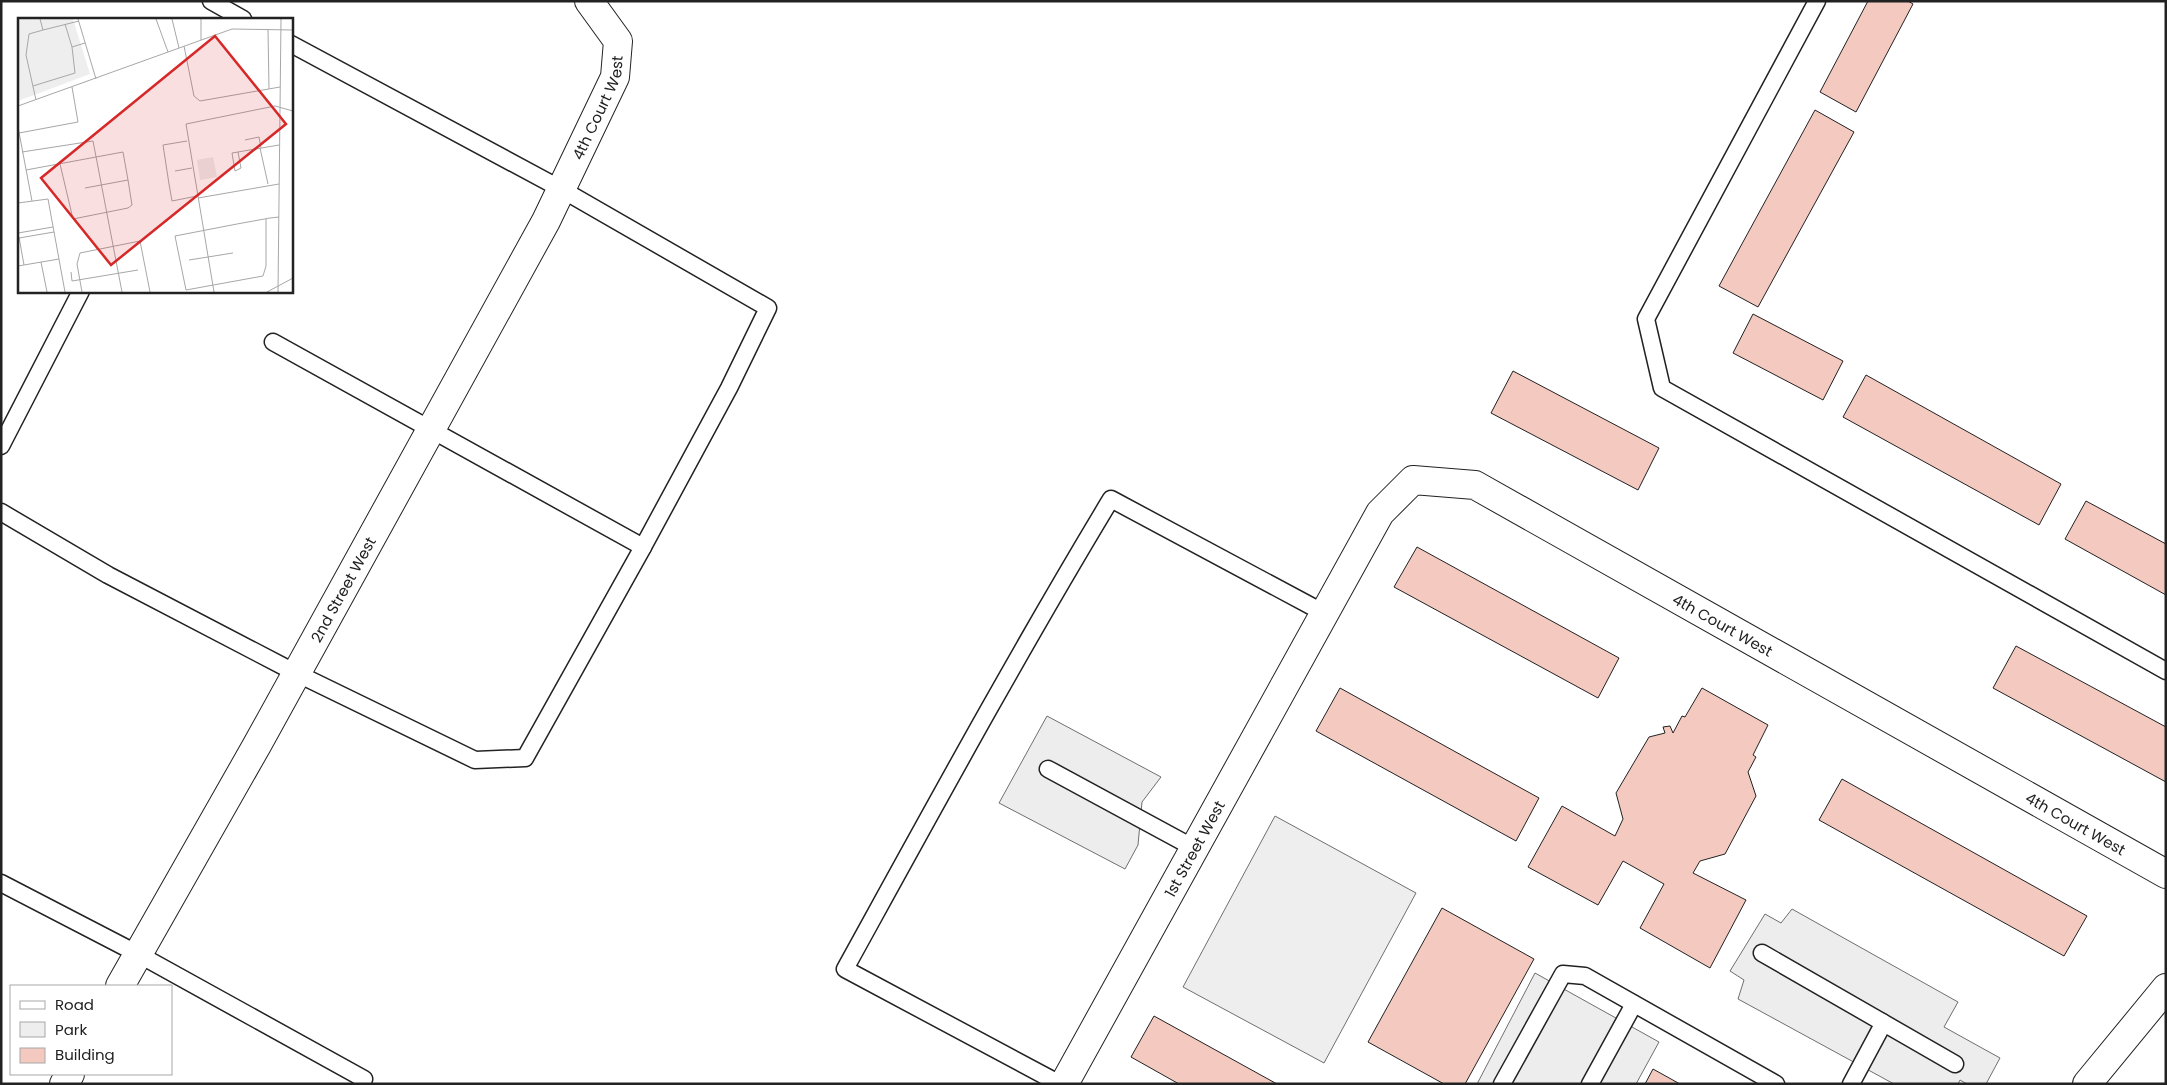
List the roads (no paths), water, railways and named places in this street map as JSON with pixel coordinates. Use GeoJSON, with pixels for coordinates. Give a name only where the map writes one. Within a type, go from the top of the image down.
{"type":"FeatureCollection","features":[{"type":"Feature","properties":{"kind":"street","name":"4th Court West"},"geometry":{"type":"LineString","coordinates":[[560,188],[615,77],[618,41],[588,1]]}},
{"type":"Feature","properties":{"kind":"street","name":"2nd Street West"},"geometry":{"type":"LineString","coordinates":[[121,985],[431,430],[546,221],[560,188]]}},
{"type":"Feature","properties":{"kind":"street","name":"4th Court West"},"geometry":{"type":"LineString","coordinates":[[1324,613],[1380,513],[1413,480],[1475,485],[2166,874]]}},
{"type":"Feature","properties":{"kind":"street","name":"1st Street West"},"geometry":{"type":"LineString","coordinates":[[1064,1084],[1324,613]]}},
{"type":"Feature","properties":{"kind":"street"},"geometry":{"type":"LineString","coordinates":[[2087,1084],[2166,988]]}},
{"type":"Feature","properties":{"kind":"lane"},"geometry":{"type":"LineString","coordinates":[[211,1],[235,17]]}},
{"type":"Feature","properties":{"kind":"lane"},"geometry":{"type":"LineString","coordinates":[[1817,1],[1646,318],[1662,388],[2166,671]]}},
{"type":"Feature","properties":{"kind":"lane"},"geometry":{"type":"LineString","coordinates":[[1,512],[108,575],[296,673],[475,760],[525,758],[729,388],[768,308],[560,188],[292,45]]}},
{"type":"Feature","properties":{"kind":"lane"},"geometry":{"type":"LineString","coordinates":[[1,446],[80,292]]}},
{"type":"Feature","properties":{"kind":"lane"},"geometry":{"type":"LineString","coordinates":[[273,342],[643,547]]}},
{"type":"Feature","properties":{"kind":"lane"},"geometry":{"type":"LineString","coordinates":[[1060,1084],[845,969],[923,826],[1072,563],[1111,499],[1324,613]]}},
{"type":"Feature","properties":{"kind":"lane"},"geometry":{"type":"LineString","coordinates":[[1048,769],[1194,848]]}},
{"type":"Feature","properties":{"kind":"lane"},"geometry":{"type":"LineString","coordinates":[[1,882],[138,954],[364,1079],[362,1084]]}},
{"type":"Feature","properties":{"kind":"lane"},"geometry":{"type":"LineString","coordinates":[[1762,954],[1955,1064]]}},
{"type":"Feature","properties":{"kind":"lane"},"geometry":{"type":"LineString","coordinates":[[1502,1084],[1564,974],[1585,976],[1776,1084]]}},
{"type":"Feature","properties":{"kind":"lane"},"geometry":{"type":"LineString","coordinates":[[1590,1084],[1634,1004]]}},
{"type":"Feature","properties":{"kind":"lane"},"geometry":{"type":"LineString","coordinates":[[1851,1084],[1881,1028],[1882,1022]]}}]}
